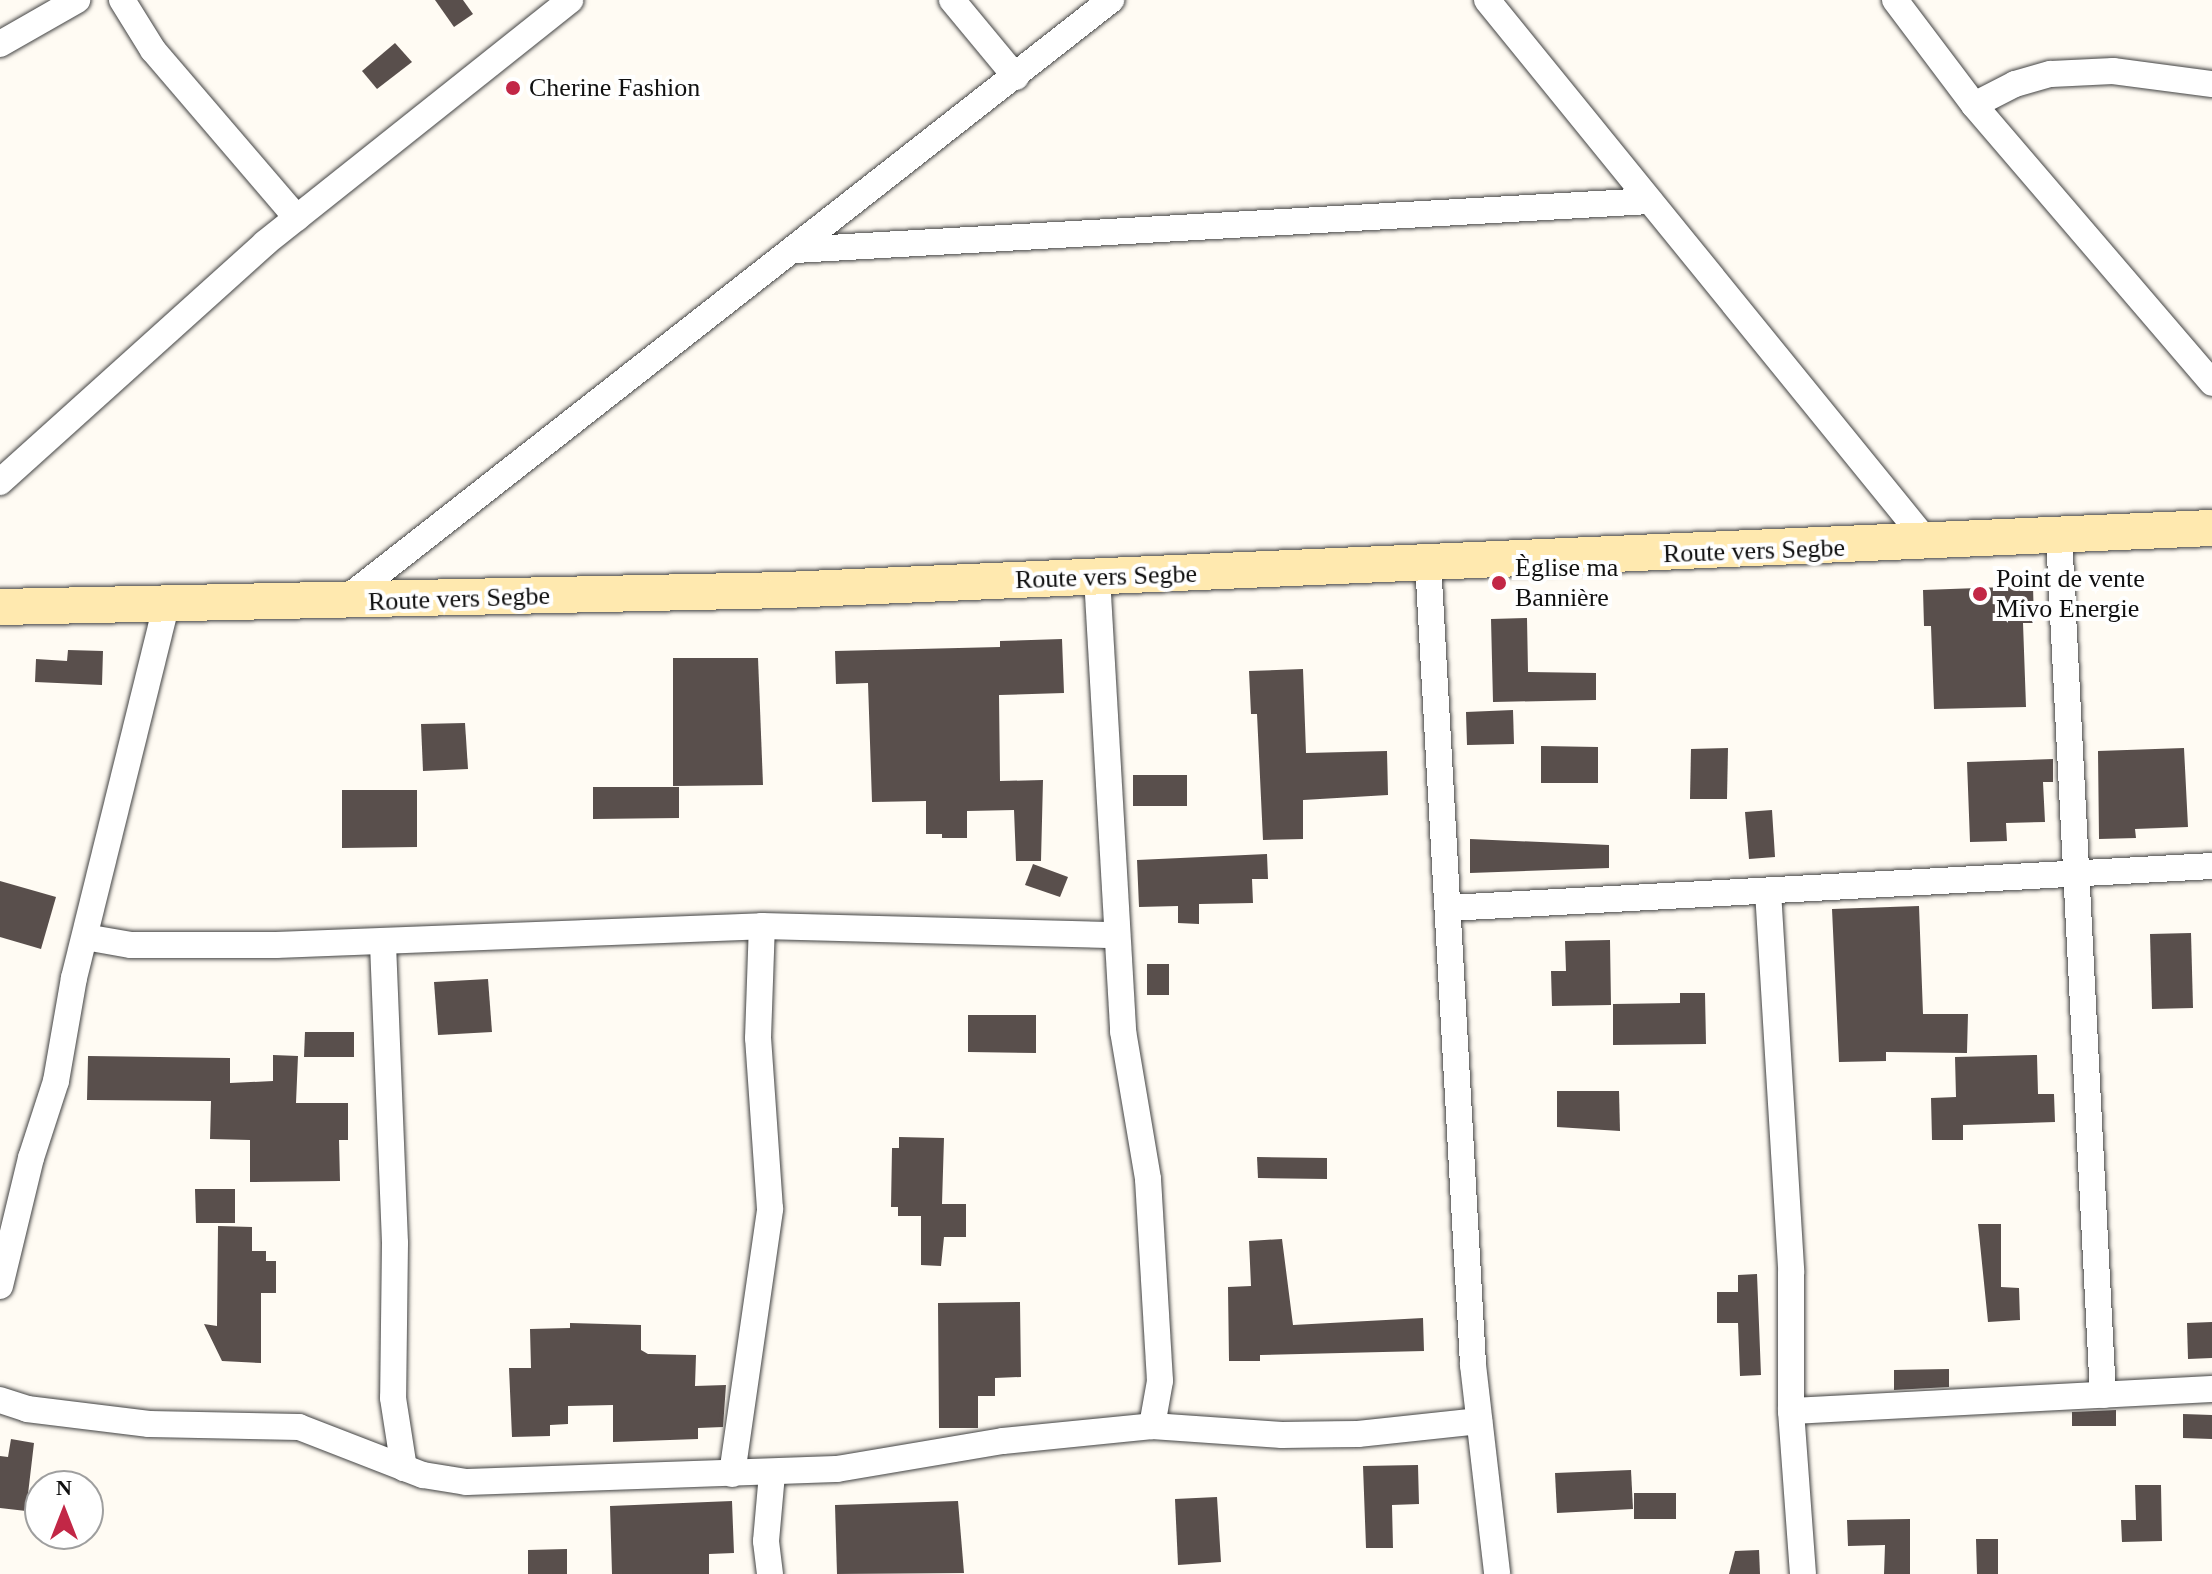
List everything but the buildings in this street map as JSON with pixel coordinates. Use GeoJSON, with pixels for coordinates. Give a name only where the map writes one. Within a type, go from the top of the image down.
{"type":"FeatureCollection","features":[{"type":"Feature","properties":{"kind":"main road","name":"Route vers Segbe"},"geometry":{"type":"LineString","coordinates":[[0,607],[342,602],[1097,577],[1929,544],[2212,528]]}},
{"type":"Feature","properties":{"kind":"street"},"geometry":{"type":"LineString","coordinates":[[0,44],[77,0]]}},
{"type":"Feature","properties":{"kind":"street"},"geometry":{"type":"LineString","coordinates":[[122,0],[153,50],[297,218]]}},
{"type":"Feature","properties":{"kind":"street"},"geometry":{"type":"LineString","coordinates":[[0,482],[297,218],[570,0]]}},
{"type":"Feature","properties":{"kind":"street"},"geometry":{"type":"LineString","coordinates":[[952,0],[1016,77]]}},
{"type":"Feature","properties":{"kind":"street"},"geometry":{"type":"LineString","coordinates":[[342,602],[1111,0]]}},
{"type":"Feature","properties":{"kind":"street"},"geometry":{"type":"LineString","coordinates":[[1487,0],[1929,544]]}},
{"type":"Feature","properties":{"kind":"street"},"geometry":{"type":"LineString","coordinates":[[1895,0],[1974,105],[2212,383]]}},
{"type":"Feature","properties":{"kind":"street"},"geometry":{"type":"LineString","coordinates":[[1974,105],[2051,74],[2113,71],[2212,84]]}},
{"type":"Feature","properties":{"kind":"street"},"geometry":{"type":"LineString","coordinates":[[795,250],[1650,201]]}},
{"type":"Feature","properties":{"kind":"street"},"geometry":{"type":"LineString","coordinates":[[2059,536],[2103,1395]]}},
{"type":"Feature","properties":{"kind":"street"},"geometry":{"type":"LineString","coordinates":[[1428,562],[1479,1421],[1497,1574]]}},
{"type":"Feature","properties":{"kind":"street"},"geometry":{"type":"LineString","coordinates":[[1097,577],[1123,1031],[1148,1179],[1160,1381],[1152,1426]]}},
{"type":"Feature","properties":{"kind":"street"},"geometry":{"type":"LineString","coordinates":[[0,1286],[31,1158],[56,1081],[85,937],[166,605]]}},
{"type":"Feature","properties":{"kind":"street"},"geometry":{"type":"LineString","coordinates":[[1449,908],[2212,866]]}},
{"type":"Feature","properties":{"kind":"street"},"geometry":{"type":"LineString","coordinates":[[1768,891],[1791,1272],[1791,1411],[1803,1574]]}},
{"type":"Feature","properties":{"kind":"street"},"geometry":{"type":"LineString","coordinates":[[85,937],[131,945],[383,944],[762,926],[1117,935]]}},
{"type":"Feature","properties":{"kind":"street"},"geometry":{"type":"LineString","coordinates":[[732,1474],[764,1281],[770,1209],[758,1038],[762,926]]}},
{"type":"Feature","properties":{"kind":"street"},"geometry":{"type":"LineString","coordinates":[[383,944],[395,1243],[393,1398],[404,1468]]}},
{"type":"Feature","properties":{"kind":"street"},"geometry":{"type":"LineString","coordinates":[[1791,1411],[2212,1389]]}},
{"type":"Feature","properties":{"kind":"street"},"geometry":{"type":"LineString","coordinates":[[0,1400],[27,1409],[149,1424],[299,1427],[404,1468],[466,1482],[772,1474],[1152,1426],[1282,1435],[1358,1434],[1479,1421]]}},
{"type":"Feature","properties":{"kind":"street"},"geometry":{"type":"LineString","coordinates":[[770,1574],[766,1541],[772,1474]]}},
{"type":"Feature","properties":{"kind":"place","name":"Cherine Fashion"},"geometry":{"type":"Point","coordinates":[513,88]}},
{"type":"Feature","properties":{"kind":"place","name":"Èglise ma Bannière"},"geometry":{"type":"Point","coordinates":[1499,583]}},
{"type":"Feature","properties":{"kind":"place","name":"Point de vente Mivo Energie"},"geometry":{"type":"Point","coordinates":[1980,594]}}]}
